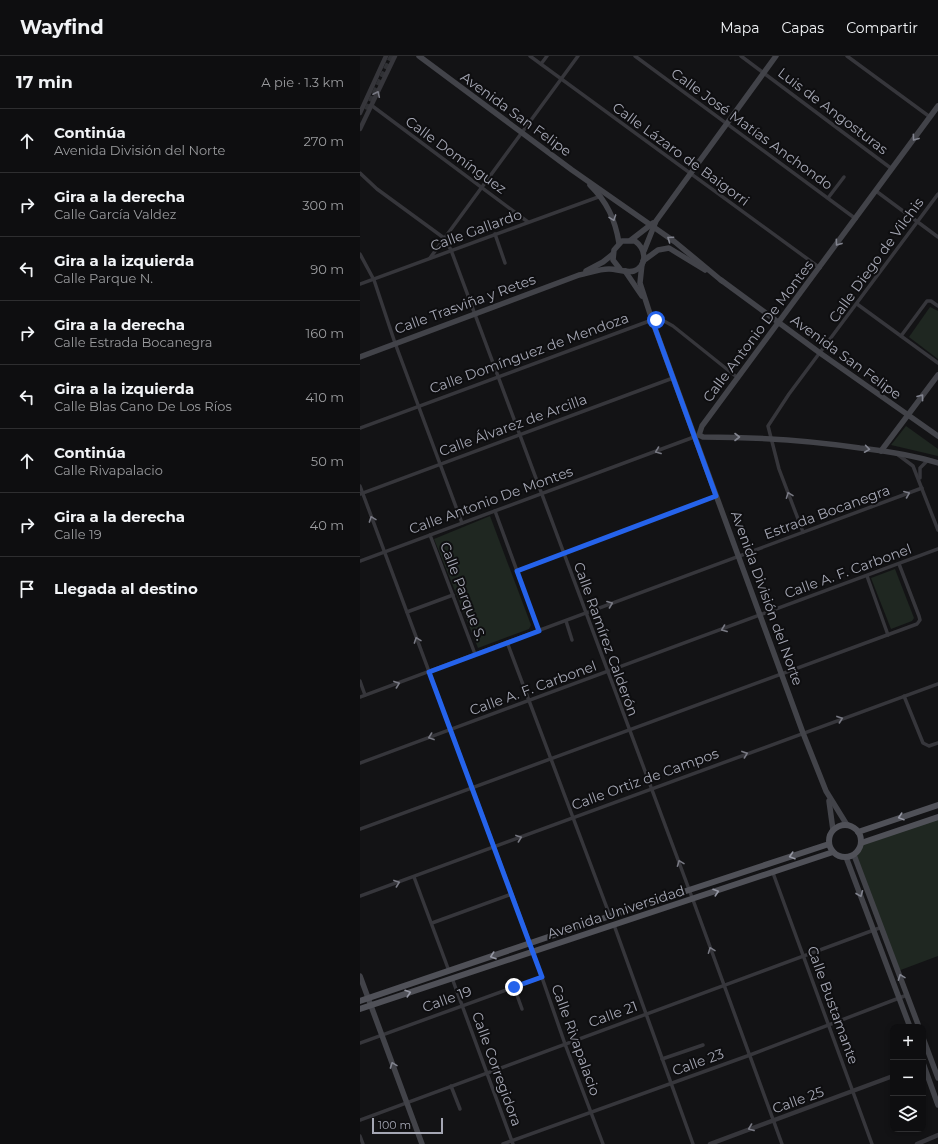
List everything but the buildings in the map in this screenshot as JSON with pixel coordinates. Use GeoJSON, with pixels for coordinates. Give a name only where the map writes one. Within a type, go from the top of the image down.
{"type":"FeatureCollection","features":[{"type":"Feature","properties":{"kind":"main road","name":"Avenida San Felipe"},"geometry":{"type":"LineString","coordinates":[[418,56],[581,176],[688,252],[722,281]]}},
{"type":"Feature","properties":{"kind":"main road"},"geometry":{"type":"LineString","coordinates":[[652,226],[644,251],[643,262],[635,270],[622,270],[613,260],[612,254],[618,243],[631,240],[652,226],[776,56]]}},
{"type":"Feature","properties":{"kind":"main road","name":"Calle Antonio De Montes"},"geometry":{"type":"LineString","coordinates":[[697,436],[702,426],[938,106]]}},
{"type":"Feature","properties":{"kind":"main road","name":"Avenida San Felipe"},"geometry":{"type":"LineString","coordinates":[[581,176],[601,196],[614,220],[618,243]]}},
{"type":"Feature","properties":{"kind":"main road"},"geometry":{"type":"LineString","coordinates":[[631,240],[639,244],[644,251]]}},
{"type":"Feature","properties":{"kind":"main road","name":"Avenida San Felipe"},"geometry":{"type":"LineString","coordinates":[[643,262],[658,250],[668,248],[682,255],[722,281],[907,416],[938,436]]}},
{"type":"Feature","properties":{"kind":"main road","name":"Calle Trasviña y Retes"},"geometry":{"type":"LineString","coordinates":[[579,275],[603,262],[612,254]]}},
{"type":"Feature","properties":{"kind":"main road","name":"Avenida División del Norte"},"geometry":{"type":"LineString","coordinates":[[643,262],[640,283],[645,301],[673,378],[697,436],[716,496],[739,555],[803,733],[826,791],[840,816],[847,825]]}},
{"type":"Feature","properties":{"kind":"main road","name":"Calle Trasviña y Retes"},"geometry":{"type":"LineString","coordinates":[[360,357],[579,275],[606,269],[622,270]]}},
{"type":"Feature","properties":{"kind":"main road","name":"Avenida División del Norte"},"geometry":{"type":"LineString","coordinates":[[622,270],[645,301]]}},
{"type":"Feature","properties":{"kind":"main road"},"geometry":{"type":"LineString","coordinates":[[881,451],[938,375]]}},
{"type":"Feature","properties":{"kind":"main road"},"geometry":{"type":"LineString","coordinates":[[697,436],[770,438],[881,451],[938,463]]}},
{"type":"Feature","properties":{"kind":"main road","name":"Avenida División del Norte"},"geometry":{"type":"LineString","coordinates":[[826,791],[832,816],[833,830]]}},
{"type":"Feature","properties":{"kind":"main road"},"geometry":{"type":"LineString","coordinates":[[858,832],[938,805]]}},
{"type":"Feature","properties":{"kind":"main road"},"geometry":{"type":"LineString","coordinates":[[861,843],[858,832],[847,825],[833,830],[829,839],[829,844],[833,852],[846,858],[854,854],[861,843],[938,817]]}},
{"type":"Feature","properties":{"kind":"main road","name":"Avenida Universidad"},"geometry":{"type":"LineString","coordinates":[[360,1001],[689,889],[829,844]]}},
{"type":"Feature","properties":{"kind":"main road","name":"Avenida Universidad"},"geometry":{"type":"LineString","coordinates":[[360,1009],[693,900],[833,852]]}},
{"type":"Feature","properties":{"kind":"main road"},"geometry":{"type":"LineString","coordinates":[[854,854],[918,1024]]}},
{"type":"Feature","properties":{"kind":"main road"},"geometry":{"type":"LineString","coordinates":[[846,858],[875,930],[909,1024]]}},
{"type":"Feature","properties":{"kind":"main road"},"geometry":{"type":"LineString","coordinates":[[360,976],[422,1144]]}},
{"type":"Feature","properties":{"kind":"main road"},"geometry":{"type":"LineString","coordinates":[[926,1046],[938,1078]]}},
{"type":"Feature","properties":{"kind":"main road"},"geometry":{"type":"LineString","coordinates":[[926,1072],[938,1105]]}},
{"type":"Feature","properties":{"kind":"street"},"geometry":{"type":"LineString","coordinates":[[360,113],[386,56]]}},
{"type":"Feature","properties":{"kind":"street"},"geometry":{"type":"LineString","coordinates":[[360,129],[395,56]]}},
{"type":"Feature","properties":{"kind":"street","name":"Calle Lázaro de Baigorri"},"geometry":{"type":"LineString","coordinates":[[530,56],[820,268]]}},
{"type":"Feature","properties":{"kind":"street"},"geometry":{"type":"LineString","coordinates":[[541,64],[547,56]]}},
{"type":"Feature","properties":{"kind":"street"},"geometry":{"type":"LineString","coordinates":[[430,259],[578,56]]}},
{"type":"Feature","properties":{"kind":"street","name":"Calle José Matías Anchondo"},"geometry":{"type":"LineString","coordinates":[[635,56],[856,219]]}},
{"type":"Feature","properties":{"kind":"street","name":"Luis de Angosturas"},"geometry":{"type":"LineString","coordinates":[[741,56],[893,169]]}},
{"type":"Feature","properties":{"kind":"street"},"geometry":{"type":"LineString","coordinates":[[847,56],[930,117]]}},
{"type":"Feature","properties":{"kind":"street","name":"Calle Domínguez"},"geometry":{"type":"LineString","coordinates":[[371,105],[528,222]]}},
{"type":"Feature","properties":{"kind":"street","name":"Calle Ramírez Calderón"},"geometry":{"type":"LineString","coordinates":[[360,173],[377,189],[444,238],[451,250],[563,555],[652,789],[782,1144]]}},
{"type":"Feature","properties":{"kind":"street"},"geometry":{"type":"LineString","coordinates":[[828,198],[844,177]]}},
{"type":"Feature","properties":{"kind":"street"},"geometry":{"type":"LineString","coordinates":[[876,191],[938,237]]}},
{"type":"Feature","properties":{"kind":"street","name":"Calle Diego de Vilchis"},"geometry":{"type":"LineString","coordinates":[[770,438],[768,430],[770,423],[938,194]]}},
{"type":"Feature","properties":{"kind":"street","name":"Calle Gallardo"},"geometry":{"type":"LineString","coordinates":[[360,284],[601,196]]}},
{"type":"Feature","properties":{"kind":"street"},"geometry":{"type":"LineString","coordinates":[[495,234],[505,263]]}},
{"type":"Feature","properties":{"kind":"street"},"geometry":{"type":"LineString","coordinates":[[360,254],[374,280],[395,343],[462,523]]}},
{"type":"Feature","properties":{"kind":"street"},"geometry":{"type":"LineString","coordinates":[[901,336],[927,301],[931,301],[938,306]]}},
{"type":"Feature","properties":{"kind":"street"},"geometry":{"type":"LineString","coordinates":[[857,304],[938,364]]}},
{"type":"Feature","properties":{"kind":"street"},"geometry":{"type":"LineString","coordinates":[[652,320],[664,321],[673,326],[738,378]]}},
{"type":"Feature","properties":{"kind":"street","name":"Calle Domínguez de Mendoza"},"geometry":{"type":"LineString","coordinates":[[360,428],[497,376],[652,320]]}},
{"type":"Feature","properties":{"kind":"street","name":"Calle Álvarez de Arcilla"},"geometry":{"type":"LineString","coordinates":[[361,493],[673,378]]}},
{"type":"Feature","properties":{"kind":"street","name":"Calle Antonio De Montes"},"geometry":{"type":"LineString","coordinates":[[360,561],[697,436]]}},
{"type":"Feature","properties":{"kind":"street"},"geometry":{"type":"LineString","coordinates":[[770,438],[779,469],[802,532]]}},
{"type":"Feature","properties":{"kind":"street"},"geometry":{"type":"LineString","coordinates":[[894,453],[910,462],[920,481],[938,530]]}},
{"type":"Feature","properties":{"kind":"street"},"geometry":{"type":"LineString","coordinates":[[920,481],[920,468],[928,460]]}},
{"type":"Feature","properties":{"kind":"street","name":"Calle Rivapalacio"},"geometry":{"type":"LineString","coordinates":[[360,486],[361,493],[407,612],[530,943],[564,1044],[603,1144]]}},
{"type":"Feature","properties":{"kind":"street","name":"Estrada Bocanegra"},"geometry":{"type":"LineString","coordinates":[[360,697],[586,614],[739,555],[869,510],[922,488]]}},
{"type":"Feature","properties":{"kind":"street"},"geometry":{"type":"LineString","coordinates":[[517,571],[563,555],[716,496]]}},
{"type":"Feature","properties":{"kind":"street"},"geometry":{"type":"LineString","coordinates":[[495,511],[539,631]]}},
{"type":"Feature","properties":{"kind":"street","name":"Calle Parque S."},"geometry":{"type":"LineString","coordinates":[[430,535],[475,654]]}},
{"type":"Feature","properties":{"kind":"street","name":"Calle A. F. Carbonel"},"geometry":{"type":"LineString","coordinates":[[360,763],[938,549]]}},
{"type":"Feature","properties":{"kind":"street"},"geometry":{"type":"LineString","coordinates":[[360,829],[551,760],[917,624],[920,620],[899,564]]}},
{"type":"Feature","properties":{"kind":"street"},"geometry":{"type":"LineString","coordinates":[[867,576],[888,635]]}},
{"type":"Feature","properties":{"kind":"street"},"geometry":{"type":"LineString","coordinates":[[407,612],[453,595]]}},
{"type":"Feature","properties":{"kind":"street"},"geometry":{"type":"LineString","coordinates":[[566,621],[572,640]]}},
{"type":"Feature","properties":{"kind":"street"},"geometry":{"type":"LineString","coordinates":[[507,642],[610,916]]}},
{"type":"Feature","properties":{"kind":"street"},"geometry":{"type":"LineString","coordinates":[[360,681],[365,695]]}},
{"type":"Feature","properties":{"kind":"street","name":"Calle Ortiz de Campos"},"geometry":{"type":"LineString","coordinates":[[360,896],[938,684]]}},
{"type":"Feature","properties":{"kind":"street"},"geometry":{"type":"LineString","coordinates":[[904,696],[921,740],[927,746],[938,743]]}},
{"type":"Feature","properties":{"kind":"street","name":"Calle Bustamante"},"geometry":{"type":"LineString","coordinates":[[773,873],[872,1144]]}},
{"type":"Feature","properties":{"kind":"street"},"geometry":{"type":"LineString","coordinates":[[414,877],[449,971]]}},
{"type":"Feature","properties":{"kind":"street"},"geometry":{"type":"LineString","coordinates":[[432,923],[512,894]]}},
{"type":"Feature","properties":{"kind":"street"},"geometry":{"type":"LineString","coordinates":[[614,925],[693,1144]]}},
{"type":"Feature","properties":{"kind":"street","name":"Calle 21"},"geometry":{"type":"LineString","coordinates":[[360,1120],[724,986],[803,955],[882,928]]}},
{"type":"Feature","properties":{"kind":"street","name":"Calle 19"},"geometry":{"type":"LineString","coordinates":[[360,1043],[542,977]]}},
{"type":"Feature","properties":{"kind":"street","name":"Calle Corregidora"},"geometry":{"type":"LineString","coordinates":[[452,978],[512,1142]]}},
{"type":"Feature","properties":{"kind":"street"},"geometry":{"type":"LineString","coordinates":[[514,987],[522,1009]]}},
{"type":"Feature","properties":{"kind":"street","name":"Calle 23"},"geometry":{"type":"LineString","coordinates":[[503,1144],[750,1055],[907,995]]}},
{"type":"Feature","properties":{"kind":"street"},"geometry":{"type":"LineString","coordinates":[[662,1059],[703,1045]]}},
{"type":"Feature","properties":{"kind":"street"},"geometry":{"type":"LineString","coordinates":[[926,1063],[932,1062]]}},
{"type":"Feature","properties":{"kind":"street","name":"Calle 25"},"geometry":{"type":"LineString","coordinates":[[710,1144],[890,1077]]}},
{"type":"Feature","properties":{"kind":"street"},"geometry":{"type":"LineString","coordinates":[[451,1086],[460,1109]]}},
{"type":"Feature","properties":{"kind":"street"},"geometry":{"type":"LineString","coordinates":[[917,1144],[938,1135]]}},
{"type":"Feature","properties":{"kind":"street"},"geometry":{"type":"LineString","coordinates":[[360,1136],[363,1144]]}},
{"type":"Feature","properties":{"kind":"shaded area"},"geometry":{"type":"Polygon","coordinates":[[[930,307],[938,311],[938,359],[909,337],[930,307]]]}},
{"type":"Feature","properties":{"kind":"shaded area"},"geometry":{"type":"Polygon","coordinates":[[[906,426],[938,449],[938,456],[891,445],[906,426]]]}},
{"type":"Feature","properties":{"kind":"shaded area"},"geometry":{"type":"Polygon","coordinates":[[[490,516],[531,625],[529,629],[478,648],[434,539],[490,516]]]}},
{"type":"Feature","properties":{"kind":"shaded area"},"geometry":{"type":"Polygon","coordinates":[[[895,569],[914,618],[912,621],[891,629],[871,578],[895,569]]]}},
{"type":"Feature","properties":{"kind":"shaded area"},"geometry":{"type":"Polygon","coordinates":[[[938,817],[938,956],[898,971],[854,855],[861,843],[938,817]]]}},
{"type":"Feature","properties":{"kind":"tunnel"},"geometry":{"type":"LineString","coordinates":[[367,110],[392,56]]}},
{"type":"Feature","properties":{"kind":"route"},"geometry":{"type":"LineString","coordinates":[[514,987],[542,977],[429,672],[539,631],[517,571],[563,555],[716,496],[652,320],[656,320]]}}]}
